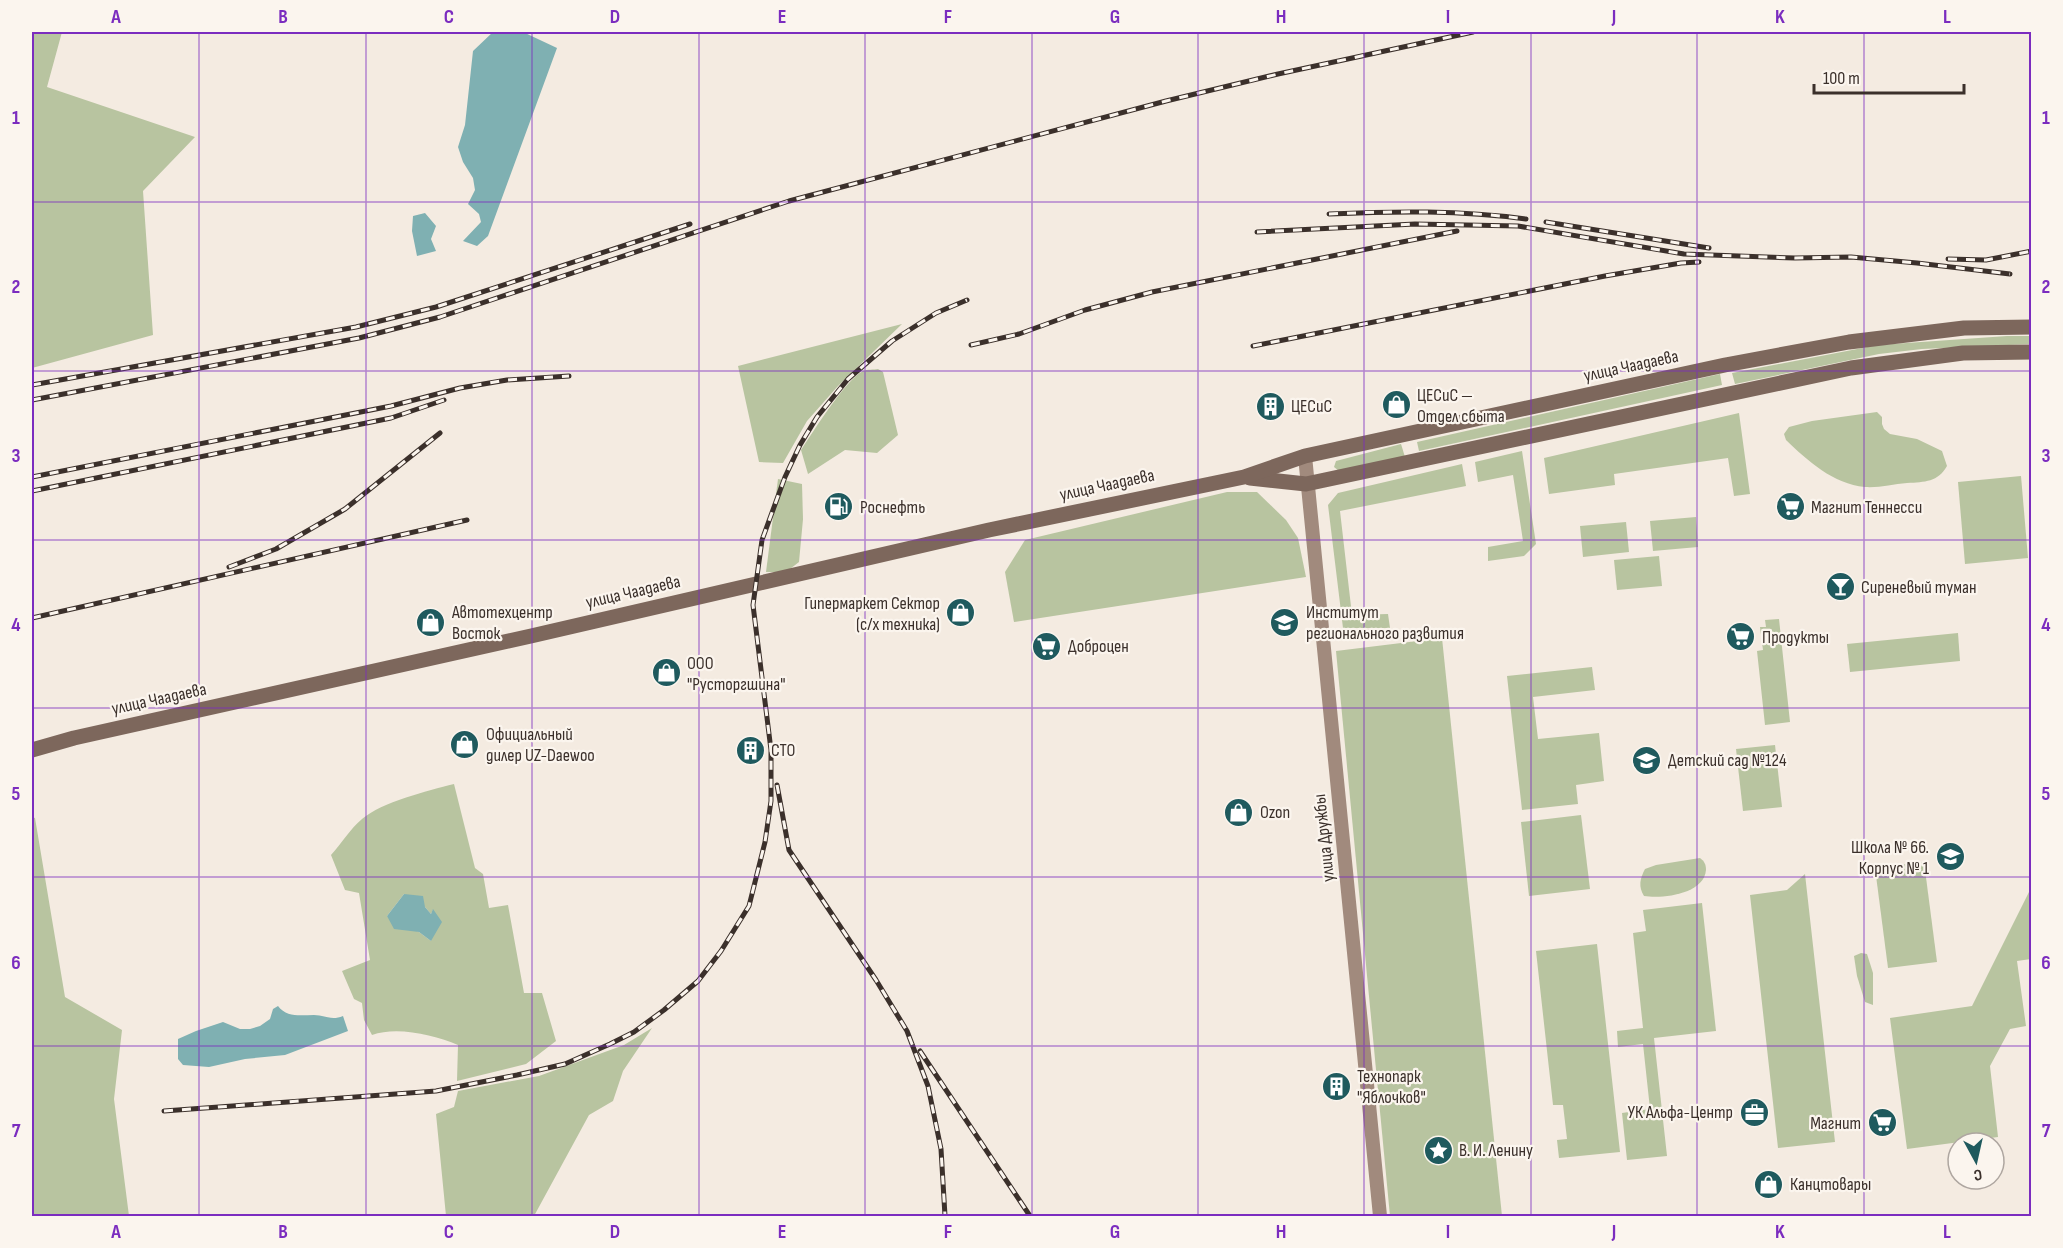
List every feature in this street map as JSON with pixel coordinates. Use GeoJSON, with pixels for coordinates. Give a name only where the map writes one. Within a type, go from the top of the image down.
{"type":"FeatureCollection","features":[{"type":"Feature","properties":{"kind":"main road","name":"улица Чаадаева"},"geometry":{"type":"LineString","coordinates":[[32,750],[74,738],[531,636],[989,530],[1244,477],[1305,456],[1725,365],[1849,342],[1964,328],[2031,327]]}},
{"type":"Feature","properties":{"kind":"main road","name":"улица Чаадаева"},"geometry":{"type":"LineString","coordinates":[[1244,477],[1306,484],[1851,368],[1963,353],[2031,352]]}},
{"type":"Feature","properties":{"kind":"main road","name":"улица Дружбы"},"geometry":{"type":"LineString","coordinates":[[1305,456],[1380,1216]]}},
{"type":"Feature","properties":{"kind":"green space"},"geometry":{"type":"Polygon","coordinates":[[[32,32],[62,32],[47,87],[195,137],[143,191],[153,335],[32,368],[32,32]]]}},
{"type":"Feature","properties":{"kind":"green space"},"geometry":{"type":"Polygon","coordinates":[[[902,324],[838,386],[807,421],[783,463],[759,462],[738,366],[902,324]]]}},
{"type":"Feature","properties":{"kind":"green space"},"geometry":{"type":"Polygon","coordinates":[[[2031,336],[2031,344],[1922,349],[1879,354],[1735,384],[1732,373],[1878,345],[2031,336]]]}},
{"type":"Feature","properties":{"kind":"green space"},"geometry":{"type":"Polygon","coordinates":[[[878,369],[883,372],[898,435],[877,453],[845,450],[808,474],[801,450],[813,431],[856,376],[865,370],[878,369]]]}},
{"type":"Feature","properties":{"kind":"green space"},"geometry":{"type":"Polygon","coordinates":[[[1720,374],[1722,385],[1419,451],[1417,442],[1720,374]]]}},
{"type":"Feature","properties":{"kind":"green space"},"geometry":{"type":"Polygon","coordinates":[[[1877,412],[1882,417],[1884,429],[1890,434],[1917,439],[1942,451],[1947,466],[1943,471],[1935,478],[1925,481],[1876,487],[1853,485],[1832,476],[1812,463],[1786,440],[1784,434],[1789,427],[1812,421],[1877,412]]]}},
{"type":"Feature","properties":{"kind":"green space"},"geometry":{"type":"Polygon","coordinates":[[[1739,413],[1750,494],[1734,496],[1728,458],[1614,474],[1615,485],[1549,494],[1544,458],[1739,413]]]}},
{"type":"Feature","properties":{"kind":"green space"},"geometry":{"type":"Polygon","coordinates":[[[1401,444],[1405,457],[1339,471],[1334,467],[1336,461],[1401,444]]]}},
{"type":"Feature","properties":{"kind":"green space"},"geometry":{"type":"Polygon","coordinates":[[[1522,451],[1536,544],[1524,556],[1488,561],[1488,547],[1523,541],[1513,475],[1478,482],[1475,462],[1522,451]]]}},
{"type":"Feature","properties":{"kind":"green space"},"geometry":{"type":"Polygon","coordinates":[[[1462,464],[1466,486],[1340,511],[1352,615],[1388,614],[1390,628],[1343,628],[1328,505],[1338,493],[1462,464]]]}},
{"type":"Feature","properties":{"kind":"green space"},"geometry":{"type":"Polygon","coordinates":[[[2021,476],[2028,558],[1965,564],[1958,482],[2021,476]]]}},
{"type":"Feature","properties":{"kind":"green space"},"geometry":{"type":"Polygon","coordinates":[[[778,479],[802,484],[803,519],[799,562],[786,572],[766,572],[778,479]]]}},
{"type":"Feature","properties":{"kind":"green space"},"geometry":{"type":"Polygon","coordinates":[[[1227,492],[1257,492],[1286,520],[1298,538],[1306,577],[1014,622],[1005,572],[1025,540],[1227,492]]]}},
{"type":"Feature","properties":{"kind":"green space"},"geometry":{"type":"Polygon","coordinates":[[[1696,517],[1698,547],[1653,551],[1650,521],[1696,517]]]}},
{"type":"Feature","properties":{"kind":"green space"},"geometry":{"type":"Polygon","coordinates":[[[1626,522],[1629,552],[1583,557],[1580,526],[1626,522]]]}},
{"type":"Feature","properties":{"kind":"green space"},"geometry":{"type":"Polygon","coordinates":[[[1659,556],[1662,586],[1617,590],[1614,560],[1659,556]]]}},
{"type":"Feature","properties":{"kind":"green space"},"geometry":{"type":"Polygon","coordinates":[[[1779,619],[1790,722],[1765,725],[1757,651],[1763,650],[1760,627],[1766,627],[1765,620],[1779,619]]]}},
{"type":"Feature","properties":{"kind":"green space"},"geometry":{"type":"Polygon","coordinates":[[[1958,633],[1960,661],[1850,672],[1847,644],[1958,633]]]}},
{"type":"Feature","properties":{"kind":"green space"},"geometry":{"type":"Polygon","coordinates":[[[1442,638],[1502,1216],[1390,1216],[1336,651],[1442,638]]]}},
{"type":"Feature","properties":{"kind":"green space"},"geometry":{"type":"Polygon","coordinates":[[[1592,667],[1595,690],[1533,697],[1538,739],[1599,733],[1604,781],[1576,785],[1578,804],[1522,810],[1507,676],[1592,667]]]}},
{"type":"Feature","properties":{"kind":"green space"},"geometry":{"type":"Polygon","coordinates":[[[1775,745],[1782,807],[1743,811],[1736,749],[1775,745]]]}},
{"type":"Feature","properties":{"kind":"green space"},"geometry":{"type":"Polygon","coordinates":[[[454,784],[475,868],[483,874],[489,908],[508,905],[524,993],[542,993],[556,1041],[526,1064],[457,1081],[458,1045],[415,1033],[393,1031],[372,1035],[364,1020],[362,1003],[354,999],[342,971],[370,960],[359,893],[345,890],[331,855],[362,819],[381,807],[454,784]],[[404,894],[387,916],[419,932],[431,941],[433,910],[431,914],[425,907],[404,894]]]}},
{"type":"Feature","properties":{"kind":"green space"},"geometry":{"type":"Polygon","coordinates":[[[1581,815],[1590,889],[1529,896],[1521,822],[1581,815]]]}},
{"type":"Feature","properties":{"kind":"green space"},"geometry":{"type":"Polygon","coordinates":[[[32,817],[35,818],[65,997],[122,1030],[114,1099],[129,1216],[32,1216],[32,817]]]}},
{"type":"Feature","properties":{"kind":"green space"},"geometry":{"type":"Polygon","coordinates":[[[1700,858],[1706,866],[1704,878],[1691,890],[1661,897],[1644,896],[1640,882],[1645,869],[1700,858]]]}},
{"type":"Feature","properties":{"kind":"green space"},"geometry":{"type":"Polygon","coordinates":[[[1924,862],[1937,962],[1888,968],[1875,868],[1924,862]]]}},
{"type":"Feature","properties":{"kind":"green space"},"geometry":{"type":"Polygon","coordinates":[[[1805,874],[1835,1142],[1778,1148],[1750,895],[1787,890],[1805,874]]]}},
{"type":"Feature","properties":{"kind":"green space"},"geometry":{"type":"Polygon","coordinates":[[[2031,888],[2031,959],[2017,961],[2026,1026],[2010,1029],[1990,1066],[1997,1131],[1946,1131],[1946,1144],[1907,1149],[1890,1018],[1972,1006],[2031,888]]]}},
{"type":"Feature","properties":{"kind":"green space"},"geometry":{"type":"Polygon","coordinates":[[[1702,903],[1716,1031],[1654,1038],[1667,1156],[1627,1160],[1622,1113],[1650,1109],[1643,1044],[1618,1047],[1617,1031],[1643,1028],[1633,933],[1646,931],[1643,910],[1702,903]]]}},
{"type":"Feature","properties":{"kind":"green space"},"geometry":{"type":"Polygon","coordinates":[[[1597,944],[1620,1152],[1559,1158],[1557,1140],[1567,1139],[1563,1105],[1553,1105],[1536,951],[1597,944]]]}},
{"type":"Feature","properties":{"kind":"green space"},"geometry":{"type":"Polygon","coordinates":[[[1861,953],[1867,954],[1873,973],[1873,1005],[1865,1002],[1857,976],[1854,956],[1861,953]]]}},
{"type":"Feature","properties":{"kind":"green space"},"geometry":{"type":"Polygon","coordinates":[[[652,1028],[623,1071],[613,1101],[589,1115],[534,1216],[446,1216],[436,1114],[454,1107],[458,1091],[539,1076],[624,1045],[652,1028]]]}},
{"type":"Feature","properties":{"kind":"water"},"geometry":{"type":"Polygon","coordinates":[[[493,32],[523,32],[557,48],[488,236],[477,246],[463,241],[481,222],[479,214],[468,204],[475,190],[473,178],[463,162],[458,147],[465,125],[473,51],[493,32]]]}},
{"type":"Feature","properties":{"kind":"water"},"geometry":{"type":"Polygon","coordinates":[[[425,213],[436,226],[431,239],[436,251],[417,256],[412,231],[413,216],[425,213]]]}},
{"type":"Feature","properties":{"kind":"water"},"geometry":{"type":"Polygon","coordinates":[[[404,894],[423,896],[425,907],[431,914],[433,909],[442,922],[431,941],[419,932],[394,929],[387,916],[404,894]]]}},
{"type":"Feature","properties":{"kind":"water"},"geometry":{"type":"Polygon","coordinates":[[[278,1006],[294,1015],[335,1018],[343,1016],[348,1031],[285,1055],[245,1059],[209,1067],[183,1065],[178,1059],[178,1039],[223,1022],[240,1029],[260,1026],[270,1019],[273,1009],[278,1006]]]}},
{"type":"Feature","properties":{"kind":"railway"},"geometry":{"type":"LineString","coordinates":[[32,400],[359,338],[440,317],[789,201],[1166,101],[1473,32]]}},
{"type":"Feature","properties":{"kind":"railway"},"geometry":{"type":"LineString","coordinates":[[1329,214],[1428,212],[1526,219]]}},
{"type":"Feature","properties":{"kind":"railway"},"geometry":{"type":"LineString","coordinates":[[1546,222],[1709,248]]}},
{"type":"Feature","properties":{"kind":"railway"},"geometry":{"type":"LineString","coordinates":[[32,385],[356,327],[436,307],[690,224]]}},
{"type":"Feature","properties":{"kind":"railway"},"geometry":{"type":"LineString","coordinates":[[1257,232],[1415,224],[1518,226],[1684,254],[1795,258],[1851,257],[2010,274]]}},
{"type":"Feature","properties":{"kind":"railway"},"geometry":{"type":"LineString","coordinates":[[971,345],[1019,334],[1085,310],[1152,292],[1457,231]]}},
{"type":"Feature","properties":{"kind":"railway"},"geometry":{"type":"LineString","coordinates":[[1948,259],[1986,260],[2032,251]]}},
{"type":"Feature","properties":{"kind":"railway"},"geometry":{"type":"LineString","coordinates":[[1253,346],[1605,276],[1699,262]]}},
{"type":"Feature","properties":{"kind":"railway"},"geometry":{"type":"LineString","coordinates":[[164,1111],[436,1091],[565,1064],[634,1032],[698,981],[721,951],[749,906],[765,842],[771,801],[771,750],[753,605],[762,540],[785,477],[800,445],[817,417],[848,379],[892,341],[936,313],[967,300]]}},
{"type":"Feature","properties":{"kind":"railway"},"geometry":{"type":"LineString","coordinates":[[32,477],[391,406],[460,388],[507,380],[569,376]]}},
{"type":"Feature","properties":{"kind":"railway"},"geometry":{"type":"LineString","coordinates":[[32,491],[391,418],[444,400]]}},
{"type":"Feature","properties":{"kind":"railway"},"geometry":{"type":"LineString","coordinates":[[229,567],[276,549],[345,509],[440,433]]}},
{"type":"Feature","properties":{"kind":"railway"},"geometry":{"type":"LineString","coordinates":[[32,618],[467,520]]}},
{"type":"Feature","properties":{"kind":"railway"},"geometry":{"type":"LineString","coordinates":[[777,785],[789,850],[876,980],[907,1031],[928,1086],[941,1149],[945,1216]]}},
{"type":"Feature","properties":{"kind":"railway"},"geometry":{"type":"LineString","coordinates":[[920,1051],[1030,1216]]}},
{"type":"Feature","properties":{"kind":"place","name":"ЦЕСиС — Отдел сбыта"},"geometry":{"type":"Point","coordinates":[1396,405]}},
{"type":"Feature","properties":{"kind":"place","name":"ЦЕСиС"},"geometry":{"type":"Point","coordinates":[1270,406]}},
{"type":"Feature","properties":{"kind":"place","name":"Роснефть"},"geometry":{"type":"Point","coordinates":[839,507]}},
{"type":"Feature","properties":{"kind":"place","name":"Магнит Теннесси"},"geometry":{"type":"Point","coordinates":[1790,507]}},
{"type":"Feature","properties":{"kind":"place","name":"Сиреневый туман"},"geometry":{"type":"Point","coordinates":[1840,587]}},
{"type":"Feature","properties":{"kind":"place","name":"Гипермаркет Сектор (с/х техника)"},"geometry":{"type":"Point","coordinates":[961,613]}},
{"type":"Feature","properties":{"kind":"place","name":"Автотехцентр Восток"},"geometry":{"type":"Point","coordinates":[431,622]}},
{"type":"Feature","properties":{"kind":"place","name":"Институт регионального развития"},"geometry":{"type":"Point","coordinates":[1285,622]}},
{"type":"Feature","properties":{"kind":"place","name":"Продукты"},"geometry":{"type":"Point","coordinates":[1741,637]}},
{"type":"Feature","properties":{"kind":"place","name":"Доброцен"},"geometry":{"type":"Point","coordinates":[1047,646]}},
{"type":"Feature","properties":{"kind":"place","name":"ООО \"Русторгшина\""},"geometry":{"type":"Point","coordinates":[666,673]}},
{"type":"Feature","properties":{"kind":"place","name":"Официальный дилер UZ-Daewoo"},"geometry":{"type":"Point","coordinates":[465,744]}},
{"type":"Feature","properties":{"kind":"place","name":"СТО"},"geometry":{"type":"Point","coordinates":[750,750]}},
{"type":"Feature","properties":{"kind":"place","name":"Детский сад №124"},"geometry":{"type":"Point","coordinates":[1647,760]}},
{"type":"Feature","properties":{"kind":"place","name":"Ozon"},"geometry":{"type":"Point","coordinates":[1239,812]}},
{"type":"Feature","properties":{"kind":"place","name":"Школа № 66. Корпус № 1"},"geometry":{"type":"Point","coordinates":[1950,857]}},
{"type":"Feature","properties":{"kind":"place","name":"Технопарк \"Яблочков\""},"geometry":{"type":"Point","coordinates":[1336,1086]}},
{"type":"Feature","properties":{"kind":"place","name":"УК Альфа-Центр"},"geometry":{"type":"Point","coordinates":[1754,1112]}},
{"type":"Feature","properties":{"kind":"place","name":"Магнит"},"geometry":{"type":"Point","coordinates":[1882,1123]}},
{"type":"Feature","properties":{"kind":"place","name":"В. И. Ленину"},"geometry":{"type":"Point","coordinates":[1438,1150]}},
{"type":"Feature","properties":{"kind":"place","name":"Канцтовары"},"geometry":{"type":"Point","coordinates":[1769,1184]}}]}
